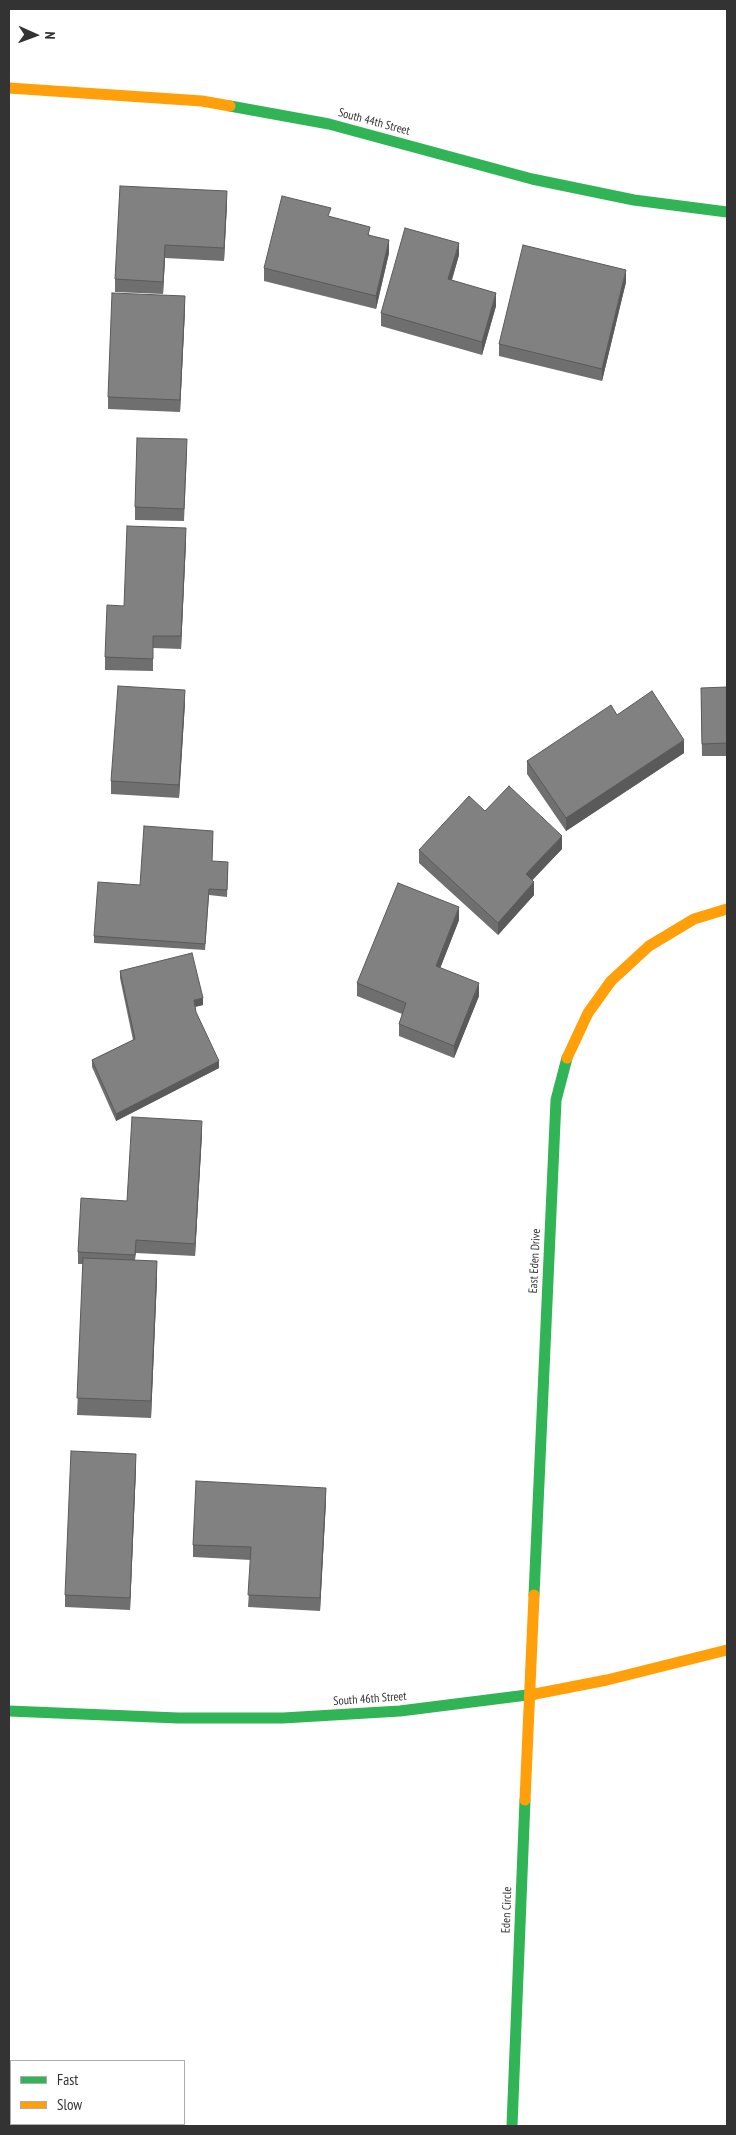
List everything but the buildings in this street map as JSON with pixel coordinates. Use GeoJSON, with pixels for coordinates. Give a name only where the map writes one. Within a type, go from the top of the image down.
{"type":"FeatureCollection","features":[{"type":"Feature","properties":{"kind":"street","name":"South 44th Street"},"geometry":{"type":"LineString","coordinates":[[9,88],[202,101],[329,124],[542,181],[634,200],[727,212]]}},
{"type":"Feature","properties":{"kind":"street","name":"East Eden Drive"},"geometry":{"type":"LineString","coordinates":[[529,1695],[556,1100],[566,1060],[588,1013],[618,975],[649,946],[694,919],[727,909]]}},
{"type":"Feature","properties":{"kind":"street","name":"South 46th Street"},"geometry":{"type":"LineString","coordinates":[[9,1711],[178,1718],[283,1718],[400,1711],[529,1695],[607,1680],[727,1650]]}},
{"type":"Feature","properties":{"kind":"street","name":"Eden Circle"},"geometry":{"type":"LineString","coordinates":[[512,2126],[529,1695]]}},
{"type":"Feature","properties":{"kind":"traffic: fast"},"geometry":{"type":"LineString","coordinates":[[230,106],[329,124],[532,179],[634,200],[727,212]]}},
{"type":"Feature","properties":{"kind":"traffic: fast"},"geometry":{"type":"LineString","coordinates":[[534,1595],[556,1100],[567,1058]]}},
{"type":"Feature","properties":{"kind":"traffic: fast"},"geometry":{"type":"LineString","coordinates":[[9,1711],[178,1718],[283,1718],[400,1711],[535,1694]]}},
{"type":"Feature","properties":{"kind":"traffic: fast"},"geometry":{"type":"LineString","coordinates":[[512,2126],[525,1800]]}},
{"type":"Feature","properties":{"kind":"traffic: slow"},"geometry":{"type":"LineString","coordinates":[[9,88],[202,101],[230,106]]}},
{"type":"Feature","properties":{"kind":"traffic: slow"},"geometry":{"type":"LineString","coordinates":[[567,1058],[588,1013],[611,981],[649,946],[694,919],[727,909]]}},
{"type":"Feature","properties":{"kind":"traffic: slow"},"geometry":{"type":"LineString","coordinates":[[525,1800],[534,1595]]}},
{"type":"Feature","properties":{"kind":"traffic: slow"},"geometry":{"type":"LineString","coordinates":[[535,1694],[607,1680],[727,1650]]}}]}
